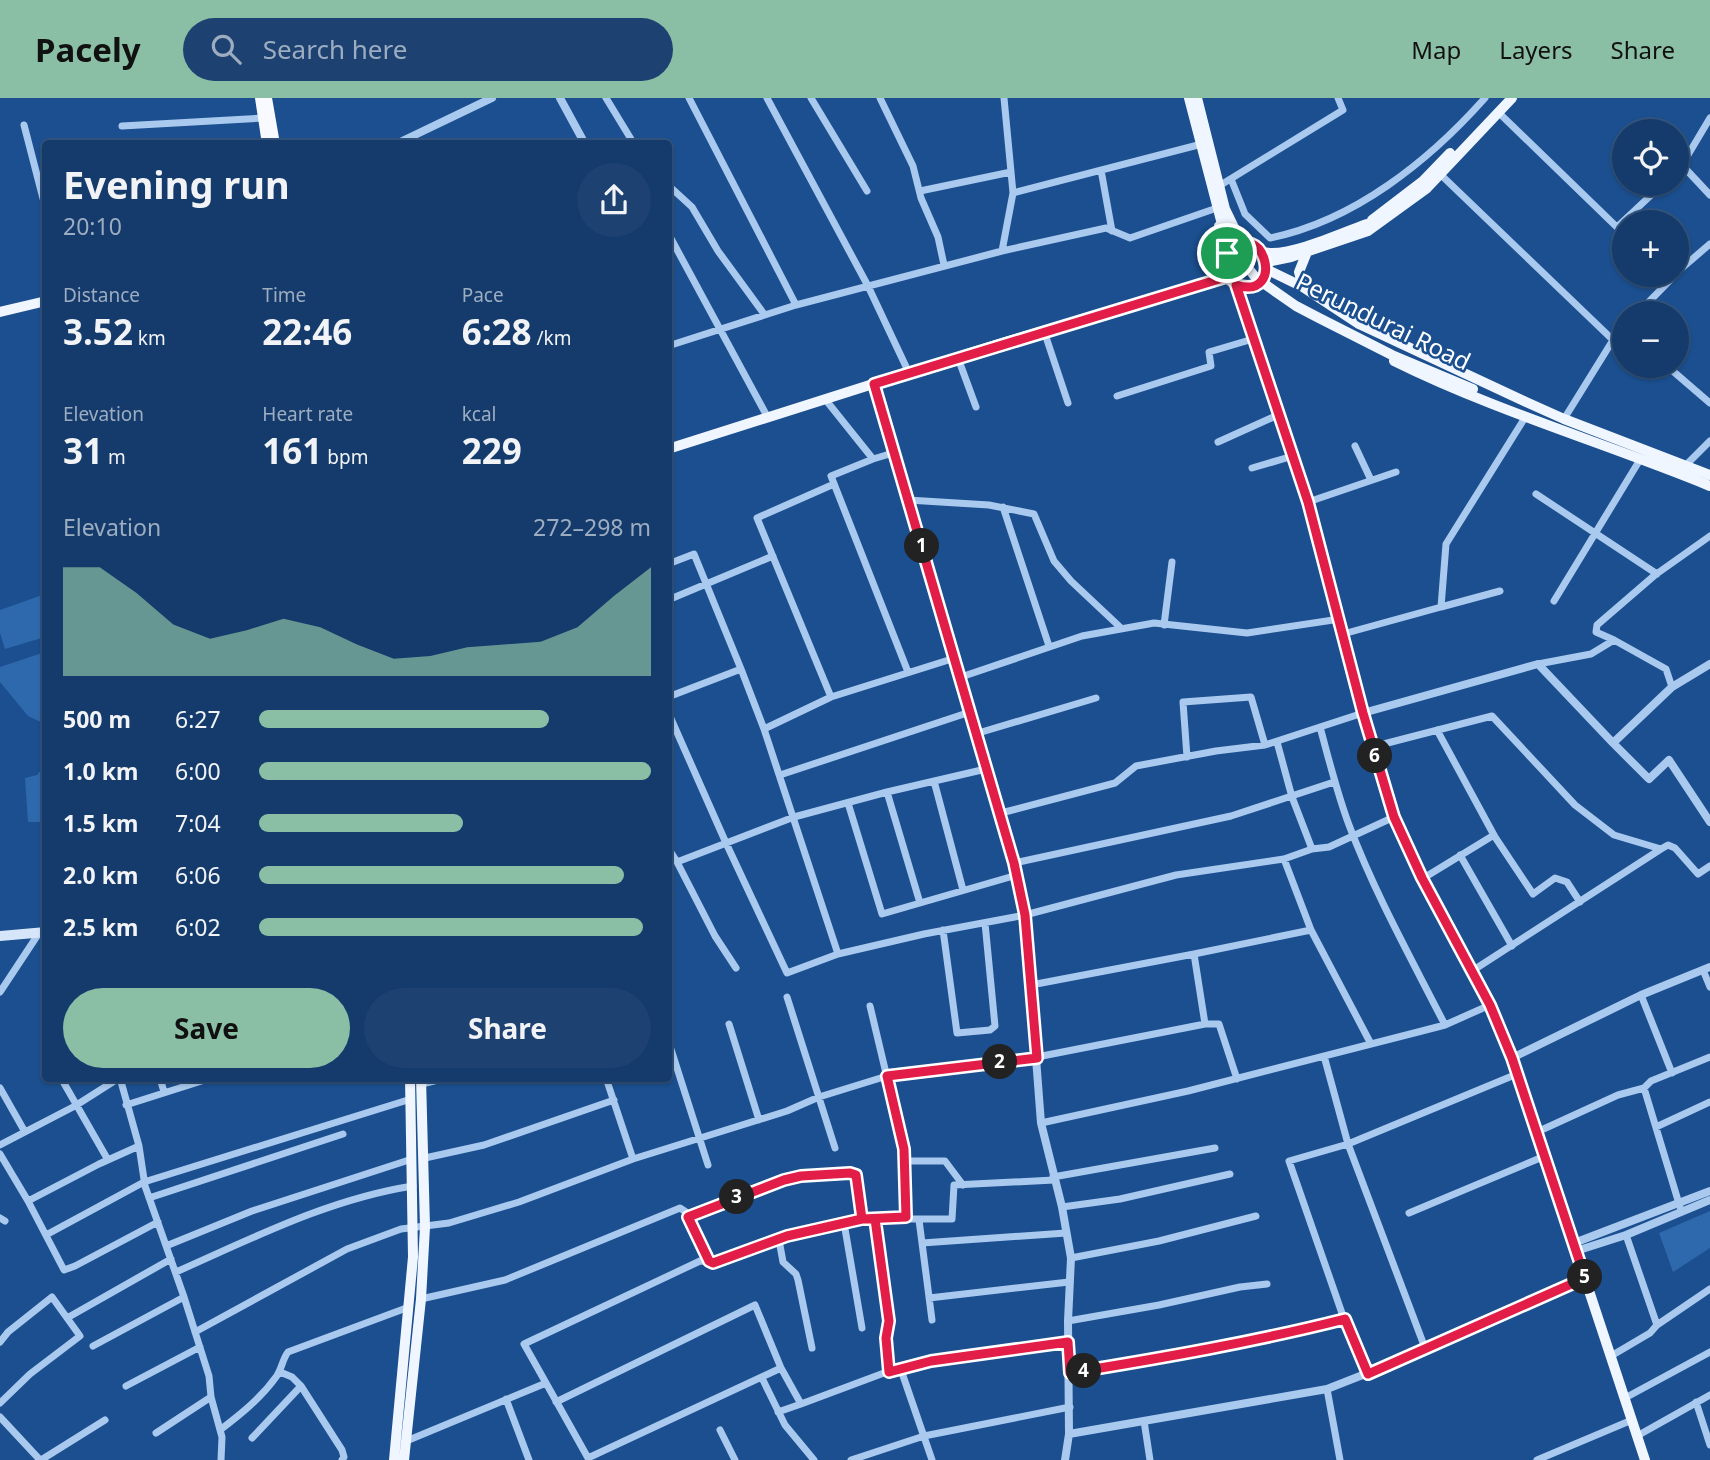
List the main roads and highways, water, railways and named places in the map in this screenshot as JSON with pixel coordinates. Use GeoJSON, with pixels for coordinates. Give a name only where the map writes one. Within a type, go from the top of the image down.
{"type":"FeatureCollection","features":[{"type":"Feature","properties":{"kind":"highway"},"geometry":{"type":"LineString","coordinates":[[260,98],[266,140]]}},
{"type":"Feature","properties":{"kind":"highway"},"geometry":{"type":"LineString","coordinates":[[267,98],[274,140]]}},
{"type":"Feature","properties":{"kind":"main road"},"geometry":{"type":"LineString","coordinates":[[1191,98],[1198,145],[1227,253]]}},
{"type":"Feature","properties":{"kind":"main road"},"geometry":{"type":"LineString","coordinates":[[1191,98],[1225,209],[1242,243]]}},
{"type":"Feature","properties":{"kind":"main road","name":"Perundurai Road"},"geometry":{"type":"LineString","coordinates":[[1191,98],[1231,233],[1242,254],[1259,274],[1278,289],[1394,350],[1474,387],[1521,414]]}},
{"type":"Feature","properties":{"kind":"main road","name":"Perundurai Road"},"geometry":{"type":"LineString","coordinates":[[1191,98],[1223,228],[1236,253],[1256,278],[1296,306],[1392,355],[1474,387],[1526,402]]}},
{"type":"Feature","properties":{"kind":"main road"},"geometry":{"type":"LineString","coordinates":[[1231,233],[1244,244],[1271,253],[1306,246],[1367,224],[1423,181],[1503,98]]}},
{"type":"Feature","properties":{"kind":"main road"},"geometry":{"type":"LineString","coordinates":[[1512,98],[1426,190],[1368,231],[1266,266],[1258,283],[1249,287],[1236,285],[1226,277],[1223,267],[1227,253],[1242,243],[1254,245],[1260,249],[1266,266],[1359,324],[1564,419],[1710,475]]}},
{"type":"Feature","properties":{"kind":"main road"},"geometry":{"type":"LineString","coordinates":[[1303,287],[1299,272],[1307,252]]}},
{"type":"Feature","properties":{"kind":"main road"},"geometry":{"type":"LineString","coordinates":[[672,448],[1226,277]]}},
{"type":"Feature","properties":{"kind":"main road"},"geometry":{"type":"LineString","coordinates":[[1258,283],[1286,304],[1420,374],[1710,486]]}},
{"type":"Feature","properties":{"kind":"main road"},"geometry":{"type":"LineString","coordinates":[[1236,285],[1308,502],[1372,747],[1394,817],[1422,878],[1490,1005],[1512,1058],[1645,1460]]}},
{"type":"Feature","properties":{"kind":"main road"},"geometry":{"type":"LineString","coordinates":[[0,312],[42,303]]}},
{"type":"Feature","properties":{"kind":"main road"},"geometry":{"type":"LineString","coordinates":[[0,936],[42,932]]}},
{"type":"Feature","properties":{"kind":"main road"},"geometry":{"type":"LineString","coordinates":[[394,1460],[419,1227],[413,1186],[419,1158],[410,1082]]}},
{"type":"Feature","properties":{"kind":"main road"},"geometry":{"type":"LineString","coordinates":[[404,1460],[421,1299],[419,1158],[422,1082]]}}]}
